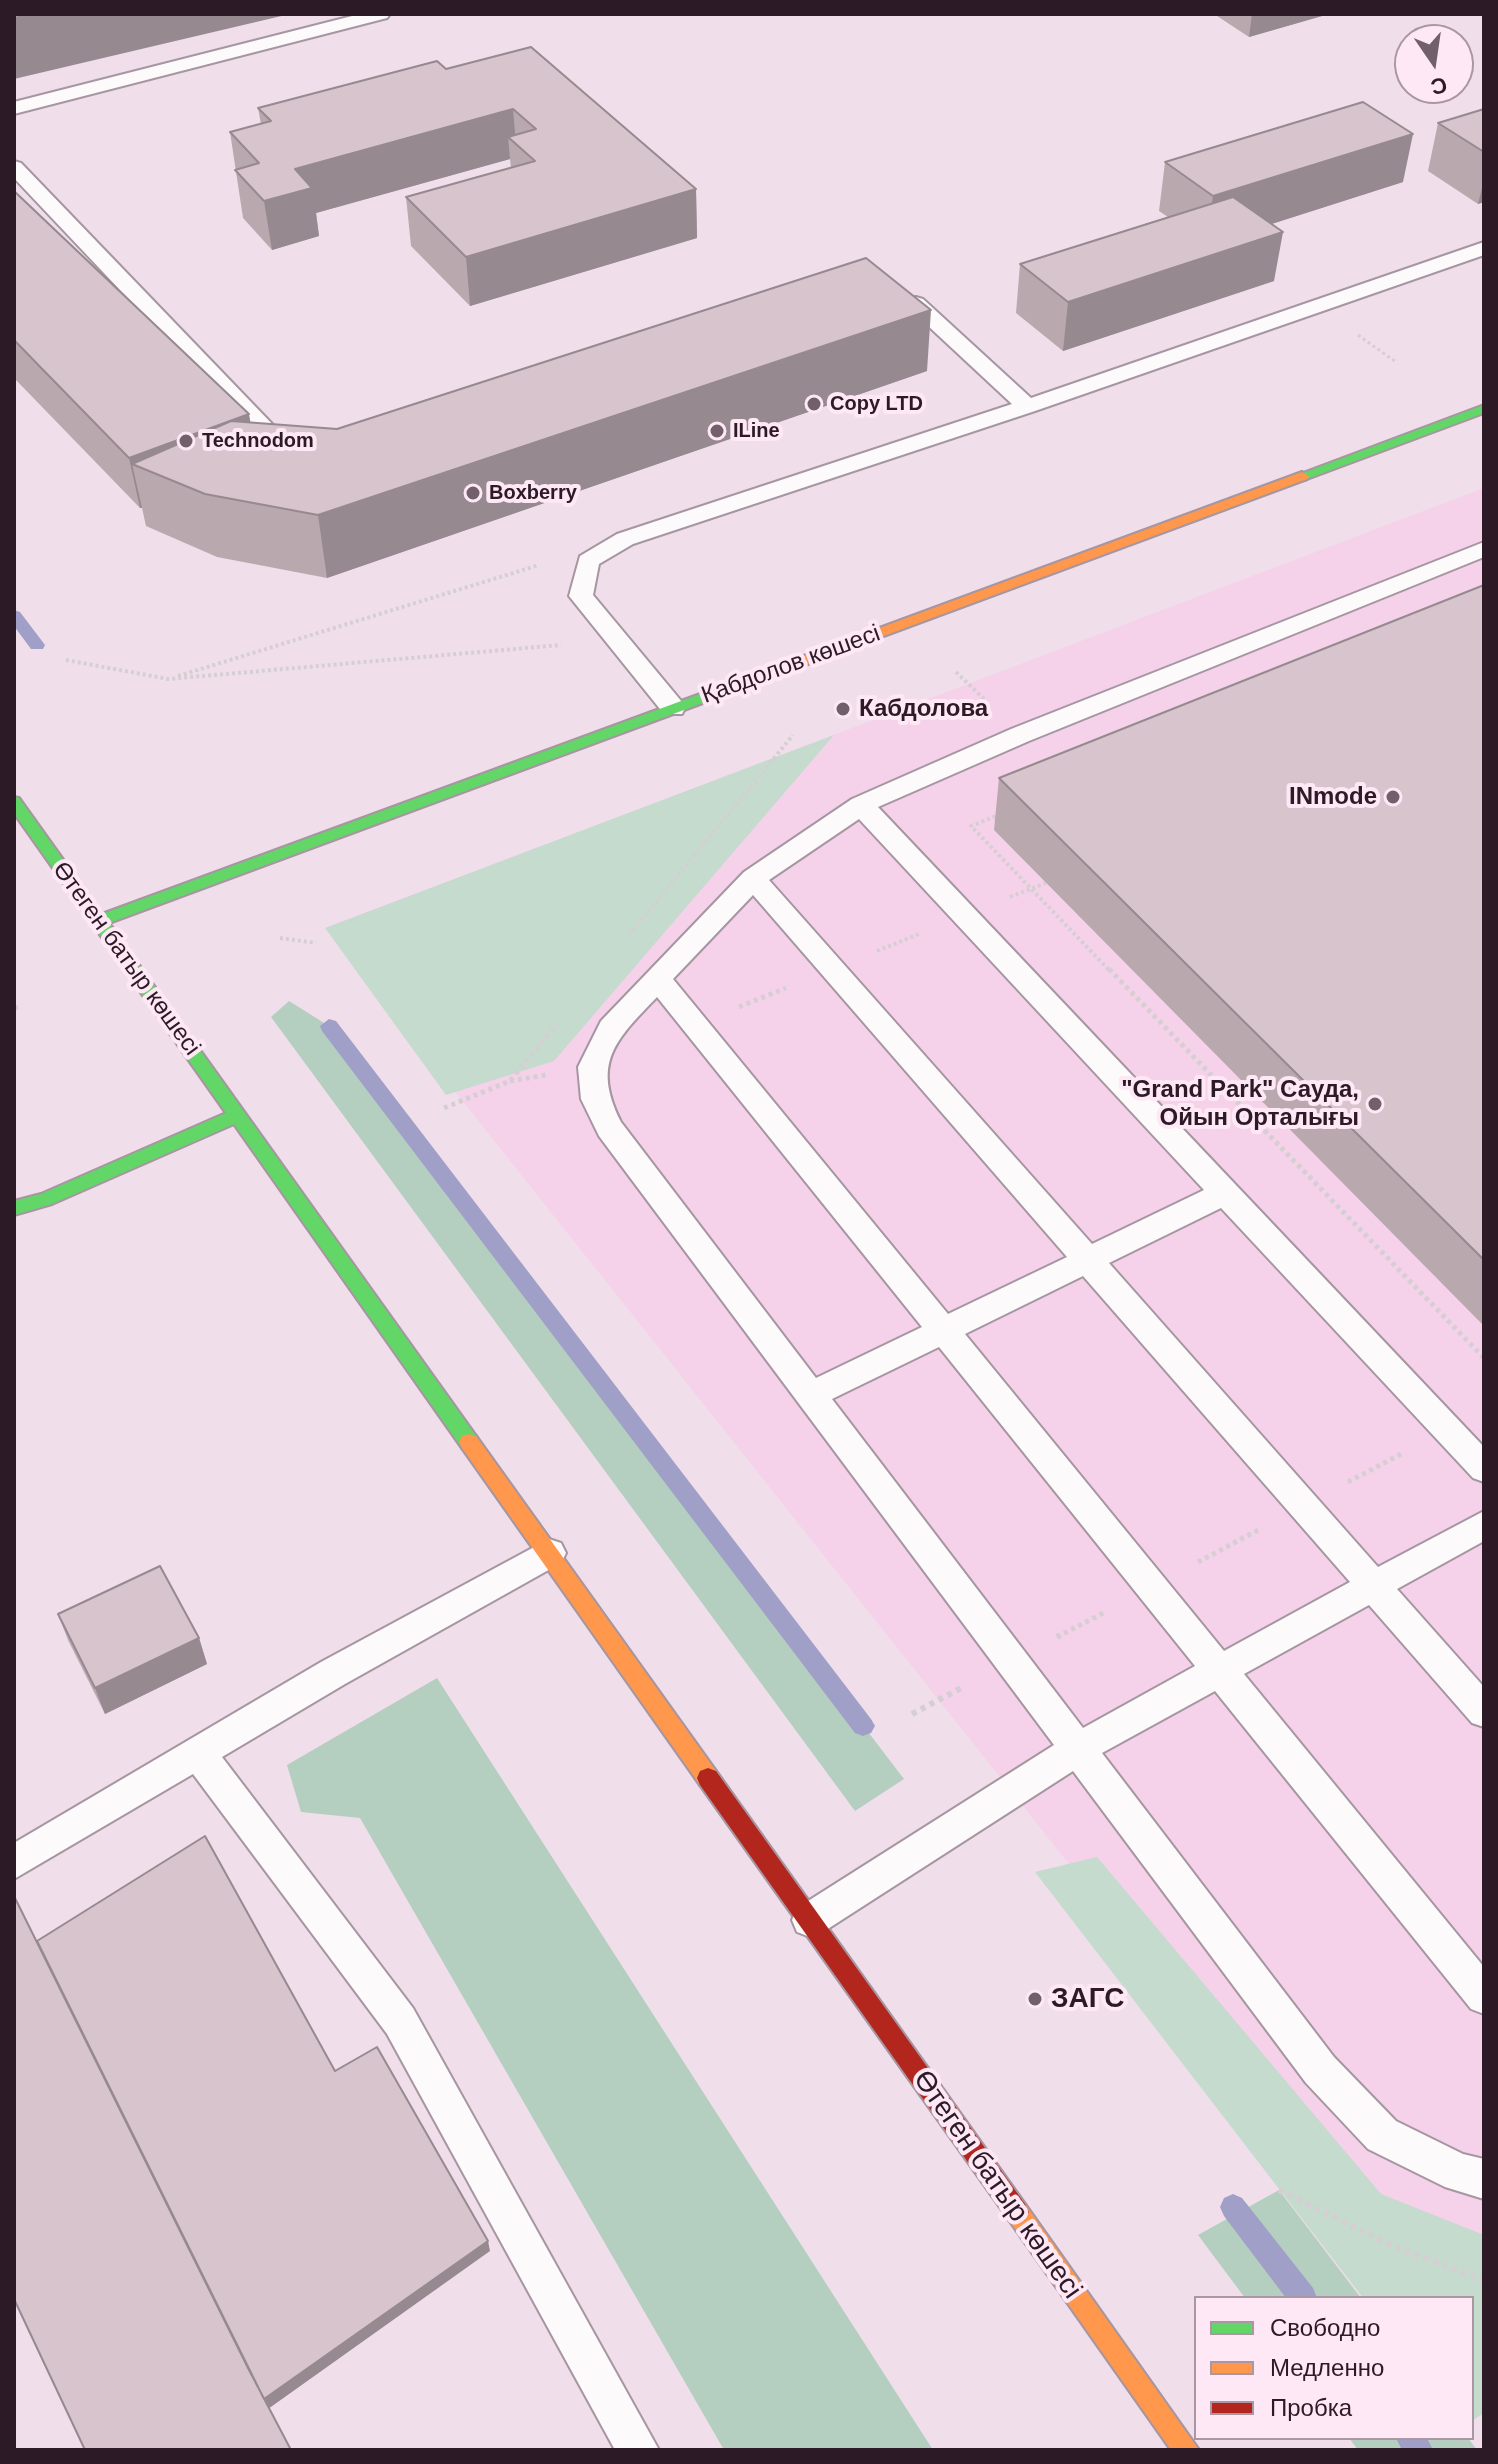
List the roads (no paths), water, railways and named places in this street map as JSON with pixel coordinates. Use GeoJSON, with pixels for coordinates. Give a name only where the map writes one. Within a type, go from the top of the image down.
{"type":"FeatureCollection","features":[{"type":"Feature","properties":{"kind":"street","name":"Қабдолов көшесі"},"geometry":{"type":"LineString","coordinates":[[98,921],[1484,409]]}},
{"type":"Feature","properties":{"kind":"street","name":"Өтеген батыр көшесі"},"geometry":{"type":"LineString","coordinates":[[14,802],[1186,2450]]}},
{"type":"Feature","properties":{"kind":"street"},"geometry":{"type":"LineString","coordinates":[[14,1208],[46,1199],[239,1115]]}},
{"type":"Feature","properties":{"kind":"lane"},"geometry":{"type":"LineString","coordinates":[[14,108],[381,14]]}},
{"type":"Feature","properties":{"kind":"lane"},"geometry":{"type":"LineString","coordinates":[[14,167],[268,433],[311,462]]}},
{"type":"Feature","properties":{"kind":"lane"},"geometry":{"type":"LineString","coordinates":[[673,708],[581,596],[588,561],[625,539],[1027,406],[1484,248]]}},
{"type":"Feature","properties":{"kind":"lane"},"geometry":{"type":"LineString","coordinates":[[869,308],[916,303],[1027,406]]}},
{"type":"Feature","properties":{"kind":"lane"},"geometry":{"type":"LineString","coordinates":[[1484,549],[1020,735],[861,805],[753,878],[611,1028],[592,1067],[595,1099],[609,1128],[1320,2070],[1382,2135],[1459,2173],[1484,2179]]}},
{"type":"Feature","properties":{"kind":"lane"},"geometry":{"type":"LineString","coordinates":[[861,805],[1484,1469]]}},
{"type":"Feature","properties":{"kind":"lane"},"geometry":{"type":"LineString","coordinates":[[753,878],[1484,1712]]}},
{"type":"Feature","properties":{"kind":"lane"},"geometry":{"type":"LineString","coordinates":[[658,979],[1484,1996]]}},
{"type":"Feature","properties":{"kind":"lane"},"geometry":{"type":"LineString","coordinates":[[811,1395],[1225,1193]]}},
{"type":"Feature","properties":{"kind":"lane"},"geometry":{"type":"LineString","coordinates":[[810,1920],[1077,1749],[1484,1525]]}},
{"type":"Feature","properties":{"kind":"lane"},"geometry":{"type":"LineString","coordinates":[[14,1862],[333,1673],[549,1553]]}},
{"type":"Feature","properties":{"kind":"lane"},"geometry":{"type":"LineString","coordinates":[[198,1753],[400,2021],[638,2450]]}},
{"type":"Feature","properties":{"kind":"waterway"},"geometry":{"type":"LineString","coordinates":[[14,615],[37,645]]}},
{"type":"Feature","properties":{"kind":"waterway"},"geometry":{"type":"LineString","coordinates":[[329,1026],[863,1726]]}},
{"type":"Feature","properties":{"kind":"waterway"},"geometry":{"type":"LineString","coordinates":[[1233,2207],[1301,2296]]}},
{"type":"Feature","properties":{"kind":"waterway"},"geometry":{"type":"LineString","coordinates":[[1412,2440],[1419,2450]]}},
{"type":"Feature","properties":{"kind":"place","name":"Copy LTD"},"geometry":{"type":"Point","coordinates":[814,404]}},
{"type":"Feature","properties":{"kind":"place","name":"ILine"},"geometry":{"type":"Point","coordinates":[717,431]}},
{"type":"Feature","properties":{"kind":"place","name":"Technodom"},"geometry":{"type":"Point","coordinates":[186,441]}},
{"type":"Feature","properties":{"kind":"place","name":"Boxberry"},"geometry":{"type":"Point","coordinates":[473,493]}},
{"type":"Feature","properties":{"kind":"place","name":"Кабдолова"},"geometry":{"type":"Point","coordinates":[843,709]}},
{"type":"Feature","properties":{"kind":"place","name":"INmode"},"geometry":{"type":"Point","coordinates":[1393,797]}},
{"type":"Feature","properties":{"kind":"place","name":"\"Grand Park\" Сауда, Ойын Орталығы"},"geometry":{"type":"Point","coordinates":[1375,1104]}},
{"type":"Feature","properties":{"kind":"place","name":"ЗАГС"},"geometry":{"type":"Point","coordinates":[1035,1999]}}]}
